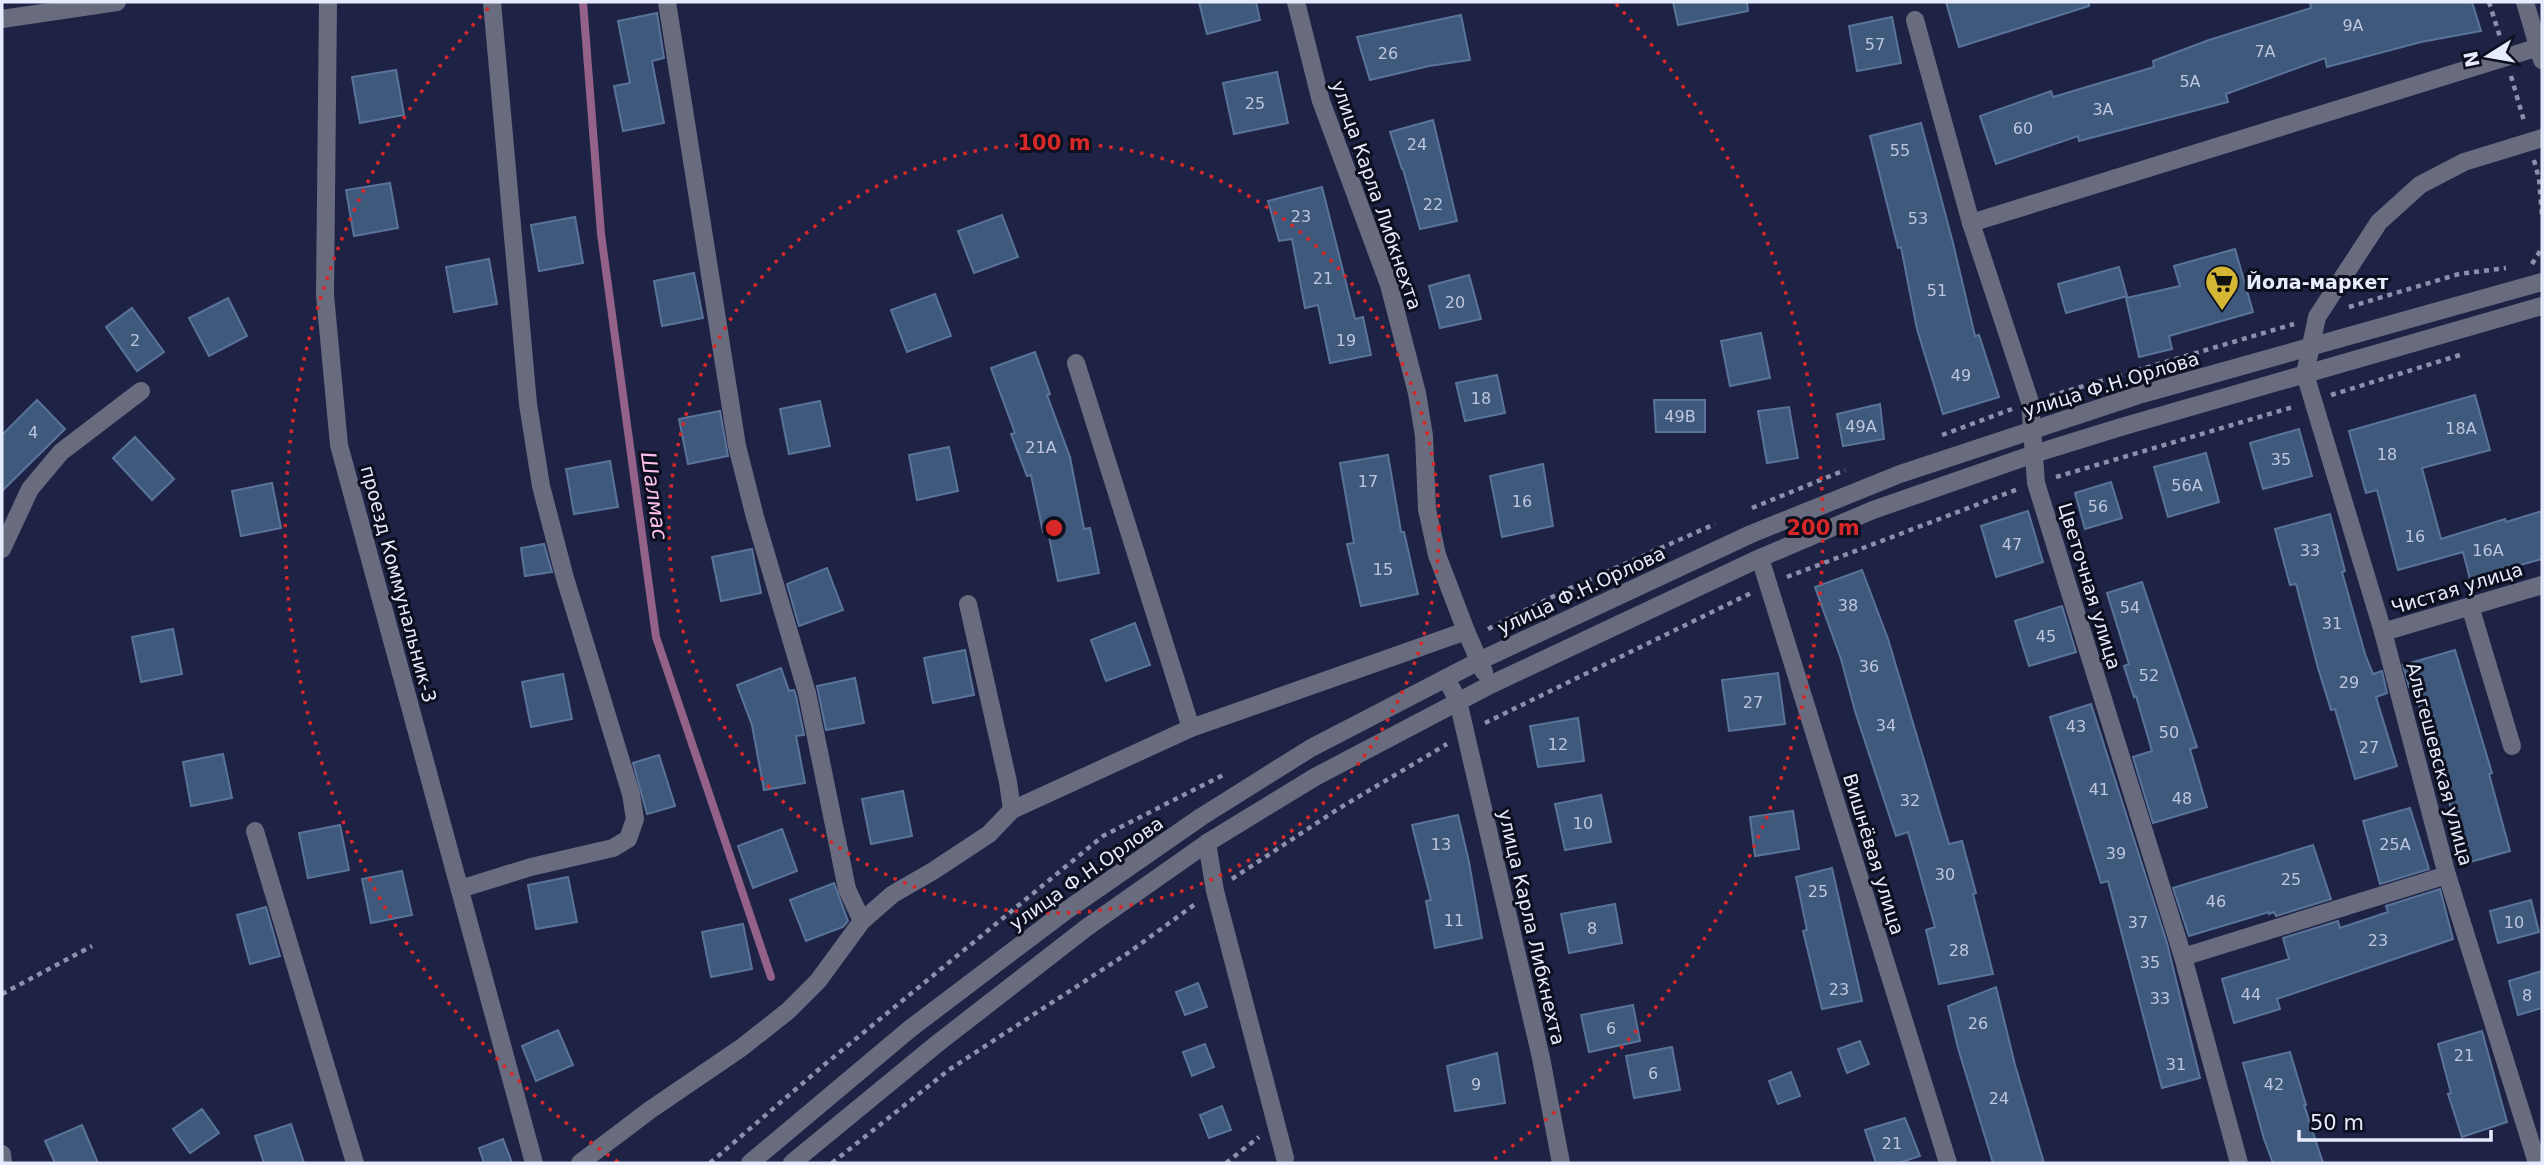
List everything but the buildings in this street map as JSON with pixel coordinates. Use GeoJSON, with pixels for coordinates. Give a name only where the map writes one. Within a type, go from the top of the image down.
{"type":"FeatureCollection","features":[{"type":"Feature","properties":{"kind":"street"},"geometry":{"type":"LineString","coordinates":[[2,19],[117,2]]}},
{"type":"Feature","properties":{"kind":"street","name":"проезд Коммунальник-3"},"geometry":{"type":"LineString","coordinates":[[328,2],[325,295],[339,445],[534,1163]]}},
{"type":"Feature","properties":{"kind":"street"},"geometry":{"type":"LineString","coordinates":[[460,889],[531,867],[613,849],[628,839],[635,819],[631,794],[565,578],[541,486],[526,391],[492,2]]}},
{"type":"Feature","properties":{"kind":"street"},"geometry":{"type":"LineString","coordinates":[[667,2],[737,446],[807,693],[847,889],[862,921]]}},
{"type":"Feature","properties":{"kind":"street","name":"улица Карла Либкнехта"},"geometry":{"type":"LineString","coordinates":[[1296,2],[1321,101],[1389,285],[1417,393],[1424,436],[1427,509],[1437,555],[1465,631],[1490,685]]}},
{"type":"Feature","properties":{"kind":"street"},"geometry":{"type":"LineString","coordinates":[[1971,223],[2506,57],[2540,54],[2531,4]]}},
{"type":"Feature","properties":{"kind":"street","name":"Цветочная улица"},"geometry":{"type":"LineString","coordinates":[[1915,20],[1971,223],[2030,402],[2036,483],[2183,957],[2239,1163]]}},
{"type":"Feature","properties":{"kind":"street"},"geometry":{"type":"LineString","coordinates":[[2305,374],[2317,317],[2379,222],[2420,185],[2464,162],[2536,140]]}},
{"type":"Feature","properties":{"kind":"street","name":"улица Ф.Н.Орлова"},"geometry":{"type":"LineString","coordinates":[[750,1163],[911,1028],[1067,910],[1201,817],[1311,748],[1479,661],[1751,534],[1900,474],[2142,394],[2542,282]]}},
{"type":"Feature","properties":{"kind":"street"},"geometry":{"type":"LineString","coordinates":[[792,1163],[938,1043],[1086,928],[1207,843],[1315,777],[1490,685],[1760,558],[1873,510],[2034,454],[2542,306]]}},
{"type":"Feature","properties":{"kind":"street"},"geometry":{"type":"LineString","coordinates":[[1076,362],[1191,728]]}},
{"type":"Feature","properties":{"kind":"street","name":"Альгешевская улица"},"geometry":{"type":"LineString","coordinates":[[2305,374],[2383,632],[2447,875],[2537,1163]]}},
{"type":"Feature","properties":{"kind":"street"},"geometry":{"type":"LineString","coordinates":[[2,549],[30,489],[61,452],[141,391]]}},
{"type":"Feature","properties":{"kind":"street","name":"Вишнёвая улица"},"geometry":{"type":"LineString","coordinates":[[1760,558],[1948,1163]]}},
{"type":"Feature","properties":{"kind":"street","name":"Чистая улица"},"geometry":{"type":"LineString","coordinates":[[2383,632],[2542,585]]}},
{"type":"Feature","properties":{"kind":"street"},"geometry":{"type":"LineString","coordinates":[[968,604],[1012,810]]}},
{"type":"Feature","properties":{"kind":"street"},"geometry":{"type":"LineString","coordinates":[[2470,606],[2512,746]]}},
{"type":"Feature","properties":{"kind":"street"},"geometry":{"type":"LineString","coordinates":[[580,1163],[650,1110],[741,1048],[788,1011],[818,981],[862,921],[893,894],[989,834],[1012,810],[1191,728],[1465,631]]}},
{"type":"Feature","properties":{"kind":"street","name":"улица Карла Либкнехта"},"geometry":{"type":"LineString","coordinates":[[1446,678],[1458,701],[1541,1058],[1561,1163]]}},
{"type":"Feature","properties":{"kind":"street"},"geometry":{"type":"LineString","coordinates":[[255,831],[355,1163]]}},
{"type":"Feature","properties":{"kind":"street"},"geometry":{"type":"LineString","coordinates":[[1207,843],[1214,891],[1285,1158]]}},
{"type":"Feature","properties":{"kind":"street"},"geometry":{"type":"LineString","coordinates":[[2183,957],[2447,875]]}},
{"type":"Feature","properties":{"kind":"street"},"geometry":{"type":"LineString","coordinates":[[2,1154],[3,1163]]}},
{"type":"Feature","properties":{"kind":"path"},"geometry":{"type":"LineString","coordinates":[[2489,2],[2536,140],[2542,215]]}},
{"type":"Feature","properties":{"kind":"path"},"geometry":{"type":"LineString","coordinates":[[2519,266],[2532,264],[2542,248]]}},
{"type":"Feature","properties":{"kind":"path"},"geometry":{"type":"LineString","coordinates":[[2317,317],[2459,274],[2507,268]]}},
{"type":"Feature","properties":{"kind":"path"},"geometry":{"type":"LineString","coordinates":[[832,1163],[950,1069],[1128,953],[1214,891],[1338,809],[1465,733],[1768,585],[1903,531],[2036,483],[2466,353]]}},
{"type":"Feature","properties":{"kind":"path"},"geometry":{"type":"LineString","coordinates":[[2,994],[92,946]]}},
{"type":"Feature","properties":{"kind":"path"},"geometry":{"type":"LineString","coordinates":[[1226,1163],[1276,1124]]}},
{"type":"Feature","properties":{"kind":"waterway","name":"Шалмас"},"geometry":{"type":"LineString","coordinates":[[583,2],[601,234],[656,637],[771,977]]}},
{"type":"Feature","properties":{"kind":"place","name":"Йола-маркет"},"geometry":{"type":"Point","coordinates":[2222,312]}}]}
